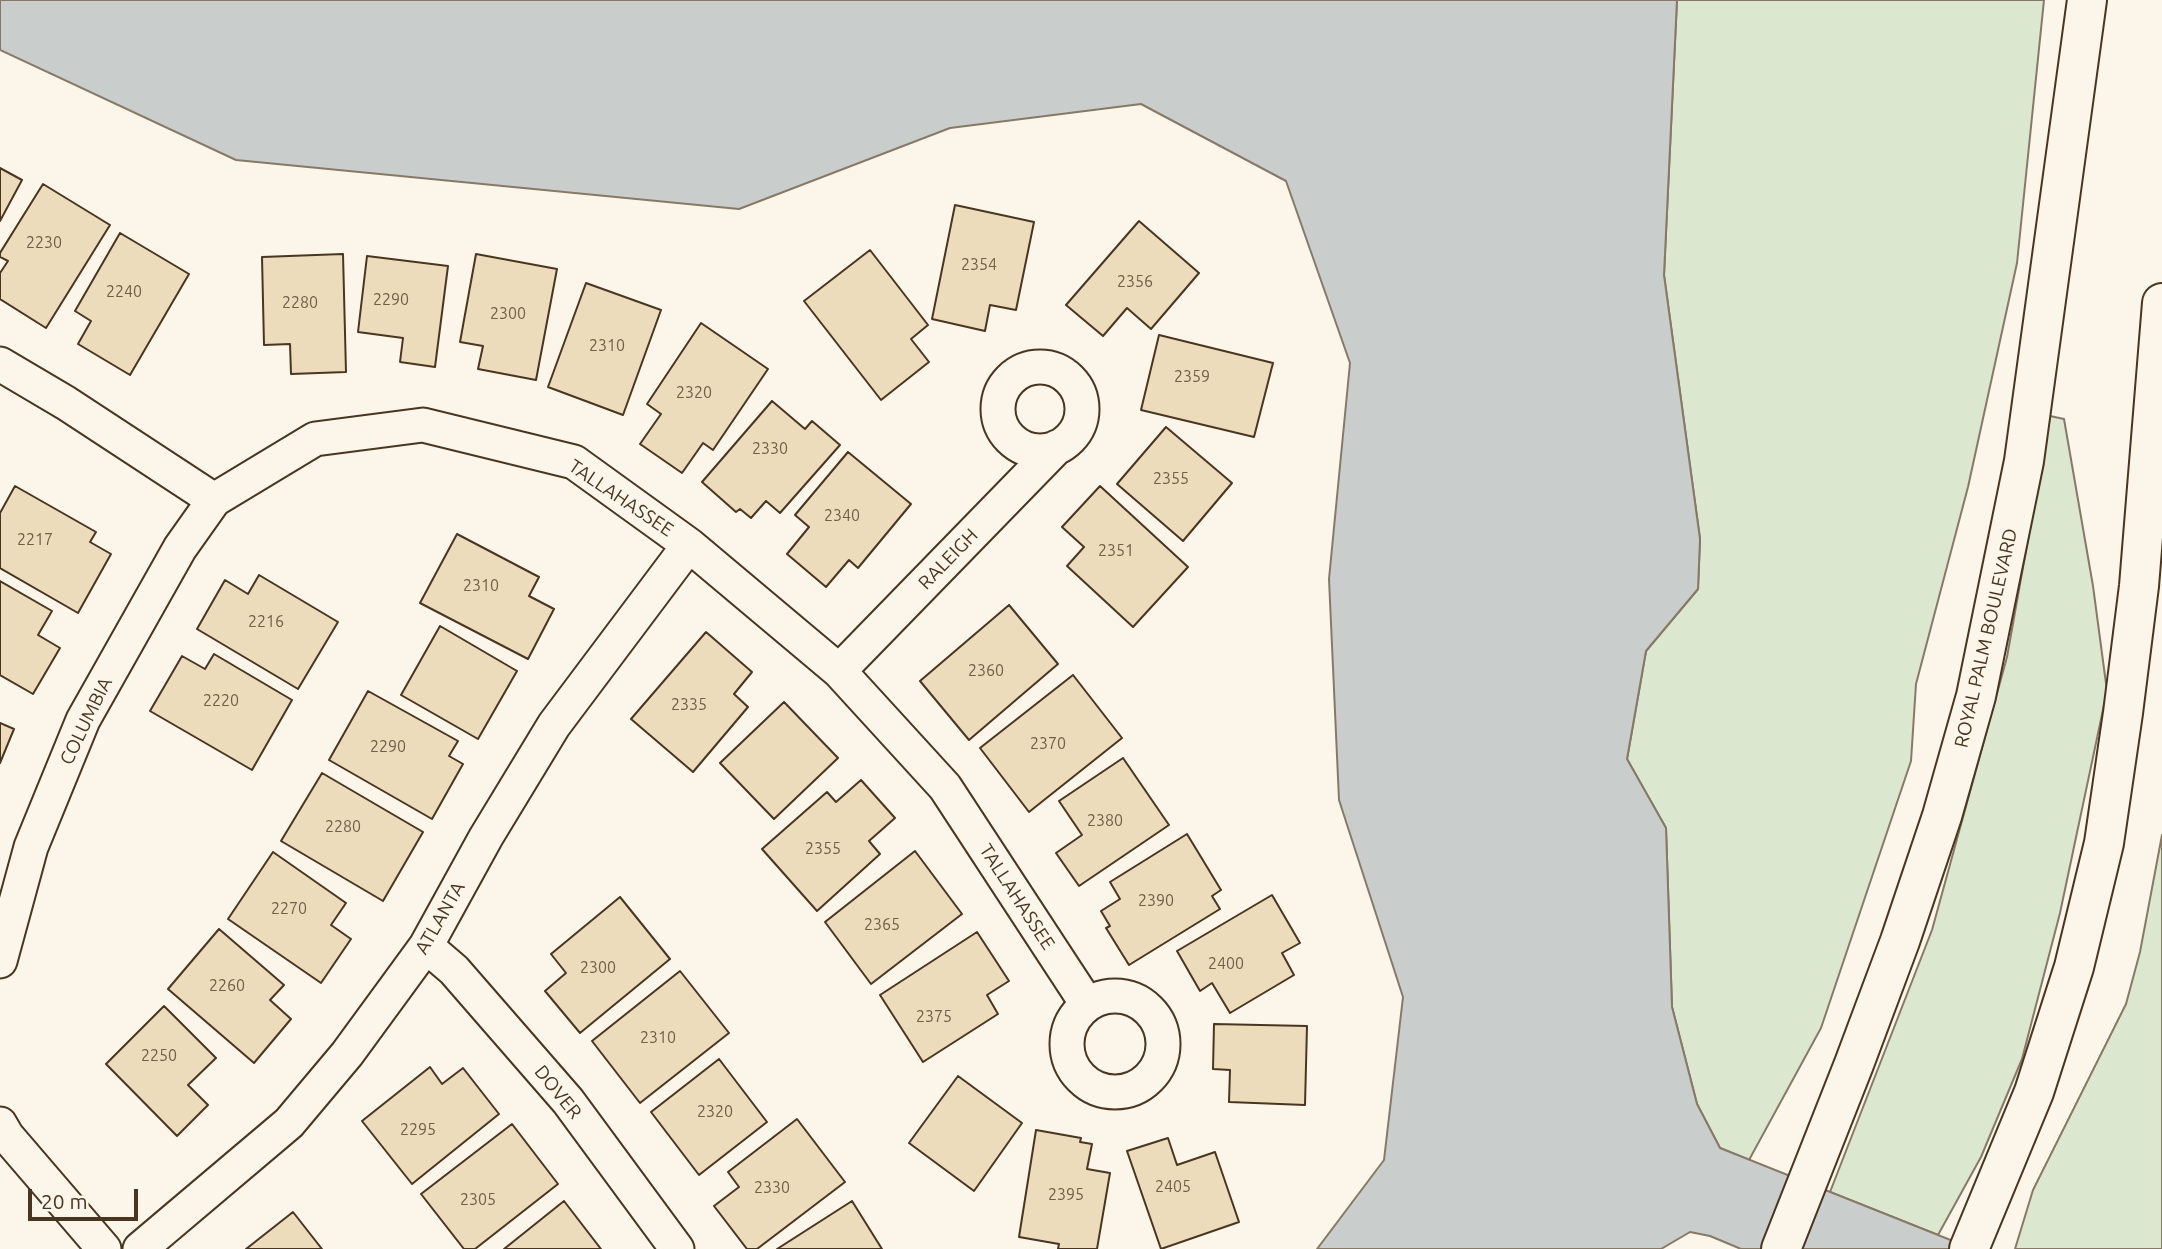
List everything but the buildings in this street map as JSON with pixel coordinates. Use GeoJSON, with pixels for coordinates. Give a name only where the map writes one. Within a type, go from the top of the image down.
{"type":"FeatureCollection","features":[{"type":"Feature","properties":{"kind":"main road","name":"ROYAL PALM BOULEVARD"},"geometry":{"type":"LineString","coordinates":[[1781,1249],[1900,941],[1942,816],[1976,696],[2024,461],[2087,0]]}},
{"type":"Feature","properties":{"kind":"main road"},"geometry":{"type":"LineString","coordinates":[[1975,1236],[2034,1092],[2074,967],[2104,843],[2139,586],[2162,303]]}},
{"type":"Feature","properties":{"kind":"street"},"geometry":{"type":"LineString","coordinates":[[0,364],[66,403],[214,499]]}},
{"type":"Feature","properties":{"kind":"street","name":"TALLAHASSEE"},"geometry":{"type":"LineString","coordinates":[[214,499],[316,439],[423,425],[574,462],[689,545],[839,671],[945,787],[1087,1004]]}},
{"type":"Feature","properties":{"kind":"street","name":"RALEIGH"},"geometry":{"type":"LineString","coordinates":[[839,671],[1058,447]]}},
{"type":"Feature","properties":{"kind":"street","name":"COLUMBIA"},"geometry":{"type":"LineString","coordinates":[[0,961],[31,847],[83,720],[180,548],[214,499]]}},
{"type":"Feature","properties":{"kind":"street","name":"ATLANTA"},"geometry":{"type":"LineString","coordinates":[[140,1249],[289,1123],[347,1054],[426,946],[486,837],[554,725],[689,545]]}},
{"type":"Feature","properties":{"kind":"street","name":"DOVER"},"geometry":{"type":"LineString","coordinates":[[426,946],[454,970],[568,1101],[677,1249]]}},
{"type":"Feature","properties":{"kind":"street"},"geometry":{"type":"LineString","coordinates":[[0,1124],[7,1136],[104,1249]]}},
{"type":"Feature","properties":{"kind":"green space"},"geometry":{"type":"Polygon","coordinates":[[[1677,0],[2044,0],[2017,263],[1968,487],[1916,684],[1911,761],[1821,1028],[1749,1160],[1720,1148],[1697,1104],[1672,1007],[1666,828],[1627,759],[1646,651],[1698,589],[1700,539],[1664,275],[1677,0]]]}},
{"type":"Feature","properties":{"kind":"green space"},"geometry":{"type":"Polygon","coordinates":[[[2050,416],[2064,419],[2093,586],[2107,691],[2060,913],[2022,1059],[1981,1157],[1938,1235],[1830,1192],[1932,930],[2007,657],[2050,416]]]}},
{"type":"Feature","properties":{"kind":"green space"},"geometry":{"type":"Polygon","coordinates":[[[2162,835],[2162,1249],[2015,1249],[2033,1190],[2126,1004],[2140,952],[2162,835]]]}},
{"type":"Feature","properties":{"kind":"shaded area"},"geometry":{"type":"Polygon","coordinates":[[[0,0],[1677,0],[1664,275],[1700,539],[1698,589],[1646,651],[1627,759],[1666,828],[1672,1007],[1697,1104],[1720,1148],[1973,1249],[1741,1249],[1710,1236],[1690,1232],[1661,1249],[1317,1249],[1384,1160],[1403,997],[1339,800],[1329,579],[1350,363],[1286,181],[1141,104],[950,128],[739,209],[236,160],[0,50],[0,0]]]}}]}
